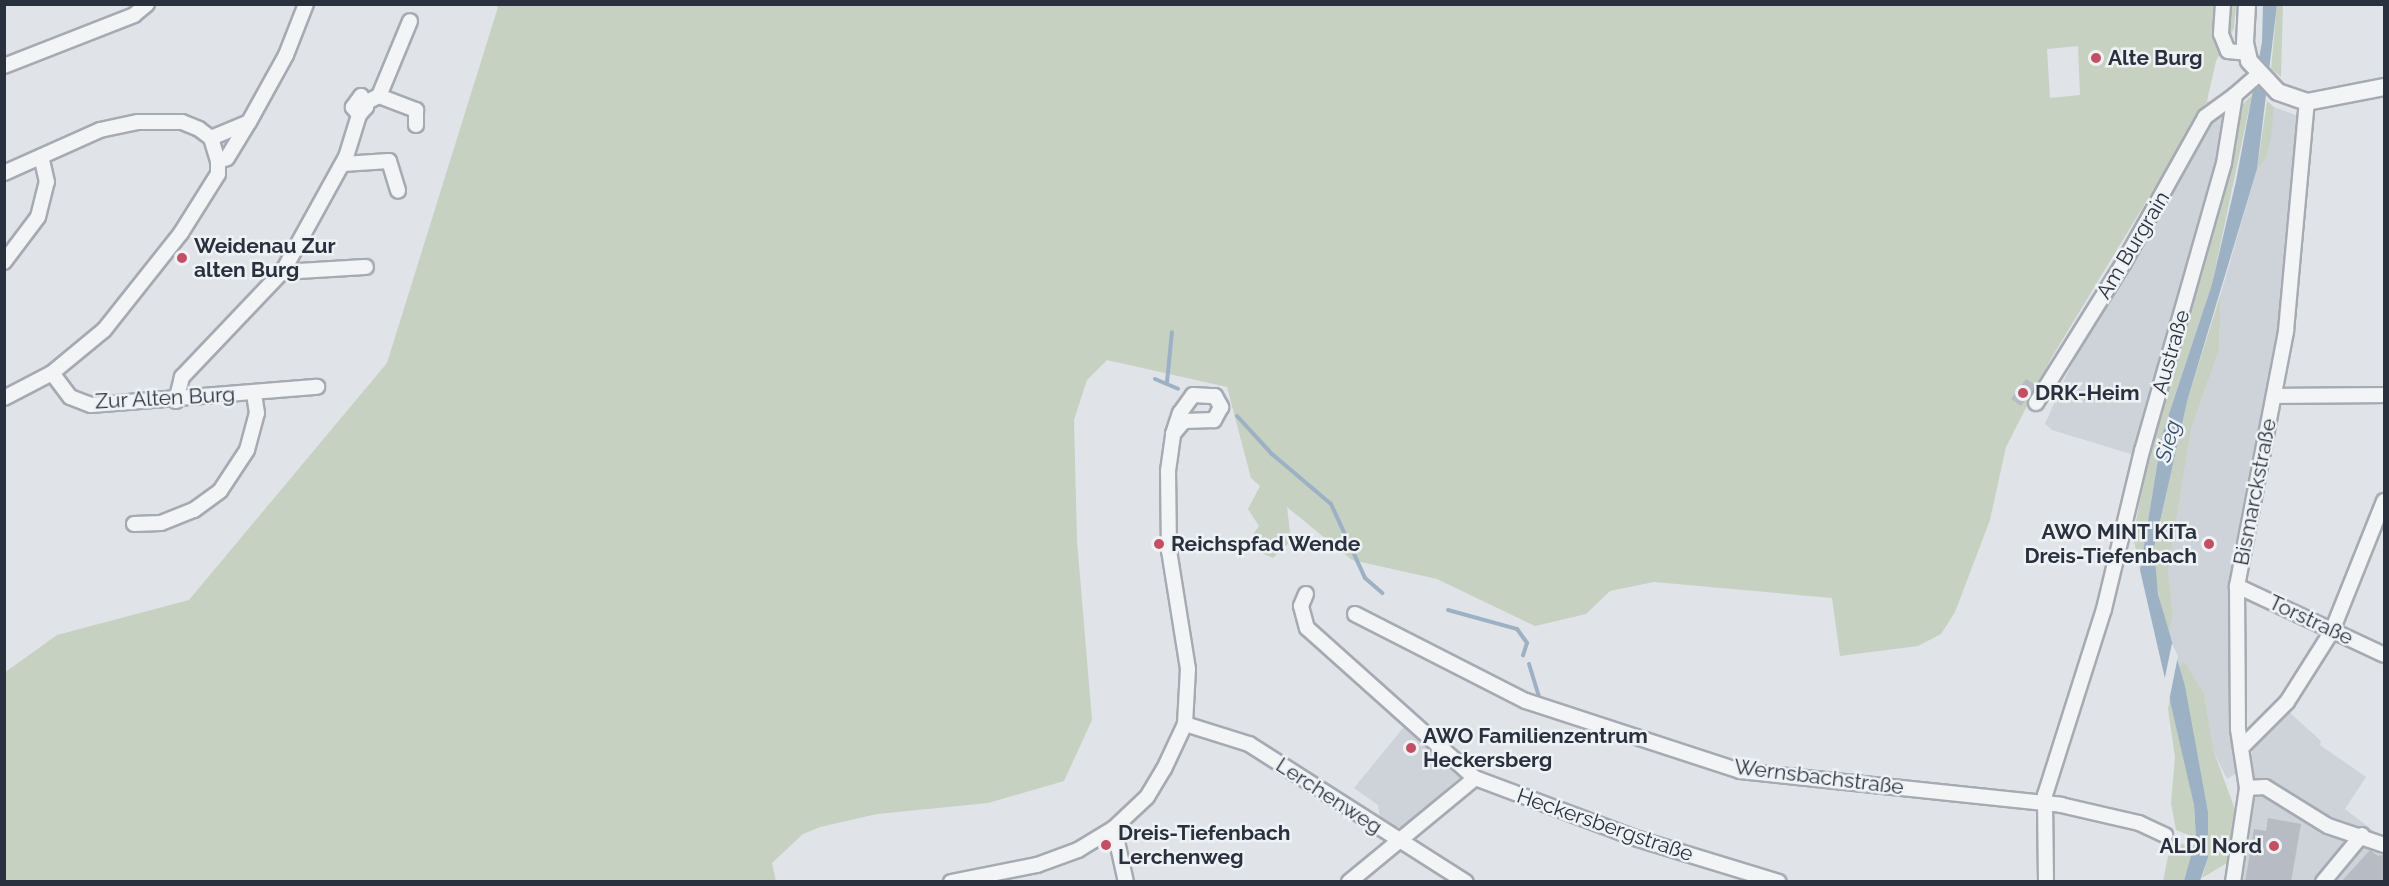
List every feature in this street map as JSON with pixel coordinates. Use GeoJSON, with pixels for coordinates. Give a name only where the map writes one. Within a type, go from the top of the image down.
{"type":"FeatureCollection","features":[{"type":"Feature","properties":{"kind":"street"},"geometry":{"type":"LineString","coordinates":[[4,66],[134,15],[147,4]]}},
{"type":"Feature","properties":{"kind":"street"},"geometry":{"type":"LineString","coordinates":[[219,161],[228,158],[249,122],[286,54],[306,4]]}},
{"type":"Feature","properties":{"kind":"street"},"geometry":{"type":"LineString","coordinates":[[2223,4],[2221,34],[2228,51],[2278,92],[2307,102],[2385,87]]}},
{"type":"Feature","properties":{"kind":"street"},"geometry":{"type":"LineString","coordinates":[[2235,95],[2249,68],[2247,4]]}},
{"type":"Feature","properties":{"kind":"street"},"geometry":{"type":"LineString","coordinates":[[176,400],[182,377],[281,272],[343,164],[359,115],[373,99],[410,21]]}},
{"type":"Feature","properties":{"kind":"street","name":"Am Burgrain"},"geometry":{"type":"LineString","coordinates":[[2037,403],[2122,264],[2205,117],[2235,95]]}},
{"type":"Feature","properties":{"kind":"street","name":"Austraße"},"geometry":{"type":"LineString","coordinates":[[2046,882],[2045,805],[2101,620],[2142,451],[2224,163],[2235,95]]}},
{"type":"Feature","properties":{"kind":"street"},"geometry":{"type":"LineString","coordinates":[[373,99],[416,110],[416,125]]}},
{"type":"Feature","properties":{"kind":"street","name":"Bismarckstraße"},"geometry":{"type":"LineString","coordinates":[[2233,882],[2247,788],[2241,748],[2237,586],[2286,331],[2307,102]]}},
{"type":"Feature","properties":{"kind":"street"},"geometry":{"type":"LineString","coordinates":[[4,173],[100,130],[138,122],[182,123],[211,138],[219,161],[210,188],[153,272],[104,330],[52,374],[4,398]]}},
{"type":"Feature","properties":{"kind":"street"},"geometry":{"type":"LineString","coordinates":[[211,138],[249,122]]}},
{"type":"Feature","properties":{"kind":"street"},"geometry":{"type":"LineString","coordinates":[[4,262],[38,217],[47,182],[41,157]]}},
{"type":"Feature","properties":{"kind":"street"},"geometry":{"type":"LineString","coordinates":[[343,164],[389,161],[398,191]]}},
{"type":"Feature","properties":{"kind":"street"},"geometry":{"type":"LineString","coordinates":[[281,272],[366,267]]}},
{"type":"Feature","properties":{"kind":"street","name":"Zur Alten Burg"},"geometry":{"type":"LineString","coordinates":[[52,374],[70,397],[91,405],[317,387]]}},
{"type":"Feature","properties":{"kind":"street","name":"Zur Alten Burg"},"geometry":{"type":"LineString","coordinates":[[134,524],[161,523],[194,510],[220,491],[248,450],[257,413],[254,393]]}},
{"type":"Feature","properties":{"kind":"street"},"geometry":{"type":"LineString","coordinates":[[2274,396],[2385,395]]}},
{"type":"Feature","properties":{"kind":"street"},"geometry":{"type":"LineString","coordinates":[[951,882],[1037,865],[1078,850],[1114,828],[1147,797],[1185,724],[1188,669],[1166,516],[1173,434]]}},
{"type":"Feature","properties":{"kind":"street"},"geometry":{"type":"LineString","coordinates":[[2241,748],[2287,702],[2332,631],[2385,501]]}},
{"type":"Feature","properties":{"kind":"street","name":"Torstraße"},"geometry":{"type":"LineString","coordinates":[[2237,586],[2385,655]]}},
{"type":"Feature","properties":{"kind":"street","name":"Heckersbergstraße"},"geometry":{"type":"LineString","coordinates":[[1306,594],[1301,606],[1307,628],[1475,778],[1638,839],[1779,882]]}},
{"type":"Feature","properties":{"kind":"street","name":"Wernsbachstraße"},"geometry":{"type":"LineString","coordinates":[[1355,614],[1526,701],[1740,771],[2045,805],[2139,823],[2165,835]]}},
{"type":"Feature","properties":{"kind":"street","name":"Lerchenweg"},"geometry":{"type":"LineString","coordinates":[[1185,724],[1249,744],[1466,882]]}},
{"type":"Feature","properties":{"kind":"street"},"geometry":{"type":"LineString","coordinates":[[1349,882],[1475,778]]}},
{"type":"Feature","properties":{"kind":"street"},"geometry":{"type":"LineString","coordinates":[[2247,788],[2265,787],[2328,826],[2362,835],[2385,845]]}},
{"type":"Feature","properties":{"kind":"street"},"geometry":{"type":"LineString","coordinates":[[1114,828],[1126,882]]}},
{"type":"Feature","properties":{"kind":"street"},"geometry":{"type":"LineString","coordinates":[[2323,882],[2362,835]]}},
{"type":"Feature","properties":{"kind":"shaded area"},"geometry":{"type":"Polygon","coordinates":[[[2207,101],[2239,108],[2134,455],[2052,430],[2045,424],[2066,376],[2207,101]]]}},
{"type":"Feature","properties":{"kind":"shaded area"},"geometry":{"type":"Polygon","coordinates":[[[2274,107],[2301,117],[2274,371],[2233,617],[2240,771],[2227,779],[2214,752],[2204,693],[2184,663],[2179,666],[2168,637],[2173,613],[2168,571],[2191,430],[2219,350],[2221,293],[2257,169],[2266,158],[2274,107]]]}},
{"type":"Feature","properties":{"kind":"shaded area"},"geometry":{"type":"Polygon","coordinates":[[[2288,711],[2321,741],[2320,745],[2366,777],[2345,809],[2384,839],[2384,881],[2224,882],[2253,747],[2288,711]]]}},
{"type":"Feature","properties":{"kind":"shaded area","name":"AWO Familienzentrum Heckersberg"},"geometry":{"type":"Polygon","coordinates":[[[1408,722],[1462,775],[1405,827],[1393,827],[1380,818],[1378,805],[1354,788],[1408,722]]]}},
{"type":"Feature","properties":{"kind":"green space"},"geometry":{"type":"Polygon","coordinates":[[[494,5],[2236,5],[2234,28],[2216,61],[2207,101],[2052,357],[2006,447],[1990,520],[1955,612],[1941,634],[1918,646],[1840,656],[1832,598],[1654,582],[1610,591],[1586,614],[1535,626],[1437,579],[1352,560],[1287,507],[1291,541],[1273,558],[1245,546],[1259,526],[1248,509],[1260,486],[1251,478],[1227,387],[1107,360],[1087,380],[1074,420],[1077,541],[1092,720],[1064,781],[988,803],[877,814],[820,827],[803,834],[772,863],[776,881],[5,881],[4,673],[57,635],[189,600],[387,363],[498,7],[494,5]],[[2078,46],[2047,49],[2050,98],[2080,95],[2078,46]]]}},
{"type":"Feature","properties":{"kind":"green space"},"geometry":{"type":"Polygon","coordinates":[[[2277,5],[2283,5],[2281,77],[2271,69],[2277,5]]]}},
{"type":"Feature","properties":{"kind":"green space"},"geometry":{"type":"Polygon","coordinates":[[[2252,95],[2212,284],[2162,435],[2140,570],[2133,536],[2148,461],[2239,108],[2252,95]]]}},
{"type":"Feature","properties":{"kind":"green space"},"geometry":{"type":"Polygon","coordinates":[[[2267,101],[2274,107],[2271,138],[2266,158],[2257,169],[2267,101]]]}},
{"type":"Feature","properties":{"kind":"green space"},"geometry":{"type":"Polygon","coordinates":[[[2221,293],[2219,350],[2191,430],[2168,571],[2173,613],[2168,637],[2153,569],[2154,548],[2188,398],[2221,293]]]}},
{"type":"Feature","properties":{"kind":"green space"},"geometry":{"type":"Polygon","coordinates":[[[2184,662],[2204,693],[2214,752],[2237,815],[2227,863],[2202,878],[2208,858],[2208,812],[2179,666],[2184,662]]]}},
{"type":"Feature","properties":{"kind":"green space"},"geometry":{"type":"Polygon","coordinates":[[[2171,695],[2194,805],[2196,838],[2176,830],[2171,803],[2175,757],[2168,709],[2171,695]]]}},
{"type":"Feature","properties":{"kind":"green space"},"geometry":{"type":"Polygon","coordinates":[[[2171,841],[2195,847],[2184,881],[2163,882],[2171,841]]]}},
{"type":"Feature","properties":{"kind":"water","name":"Sieg"},"geometry":{"type":"Polygon","coordinates":[[[2263,5],[2277,5],[2257,169],[2188,398],[2154,548],[2158,594],[2185,686],[2208,812],[2208,858],[2200,881],[2184,881],[2196,838],[2194,805],[2140,570],[2162,435],[2212,284],[2236,181],[2262,42],[2263,5]]]}},
{"type":"Feature","properties":{"kind":"pier"},"geometry":{"type":"Polygon","coordinates":[[[2172,643],[2178,656],[2169,701],[2164,682],[2172,643]]]}},
{"type":"Feature","properties":{"kind":"building","name":"DRK-Heim"},"geometry":{"type":"Polygon","coordinates":[[[2026,379],[2036,386],[2021,406],[2011,399],[2026,379]]]}},
{"type":"Feature","properties":{"kind":"building","name":"ALDI Nord"},"geometry":{"type":"Polygon","coordinates":[[[2268,818],[2301,824],[2291,882],[2245,882],[2254,829],[2266,831],[2268,818]]]}},
{"type":"Feature","properties":{"kind":"building"},"geometry":{"type":"Polygon","coordinates":[[[2370,850],[2378,856],[2385,854],[2385,882],[2341,882],[2370,850]]]}},
{"type":"Feature","properties":{"kind":"waterway"},"geometry":{"type":"LineString","coordinates":[[1167,382],[1172,332]]}},
{"type":"Feature","properties":{"kind":"waterway"},"geometry":{"type":"LineString","coordinates":[[1155,379],[1178,389]]}},
{"type":"Feature","properties":{"kind":"waterway"},"geometry":{"type":"LineString","coordinates":[[1237,416],[1272,454],[1331,504],[1365,578],[1382,593]]}},
{"type":"Feature","properties":{"kind":"waterway"},"geometry":{"type":"LineString","coordinates":[[1448,610],[1517,629],[1527,643],[1523,655]]}},
{"type":"Feature","properties":{"kind":"waterway"},"geometry":{"type":"LineString","coordinates":[[1529,664],[1539,696]]}},
{"type":"Feature","properties":{"kind":"place","name":"Alte Burg"},"geometry":{"type":"Point","coordinates":[2096,58]}},
{"type":"Feature","properties":{"kind":"place","name":"Weidenau Zur alten Burg"},"geometry":{"type":"Point","coordinates":[182,258]}},
{"type":"Feature","properties":{"kind":"place","name":"DRK-Heim"},"geometry":{"type":"Point","coordinates":[2023,393]}},
{"type":"Feature","properties":{"kind":"place","name":"Reichspfad Wende"},"geometry":{"type":"Point","coordinates":[1159,544]}},
{"type":"Feature","properties":{"kind":"place","name":"AWO MINT KiTa Dreis-Tiefenbach"},"geometry":{"type":"Point","coordinates":[2209,544]}},
{"type":"Feature","properties":{"kind":"place","name":"AWO Familienzentrum Heckersberg"},"geometry":{"type":"Point","coordinates":[1411,748]}},
{"type":"Feature","properties":{"kind":"place","name":"Dreis-Tiefenbach Lerchenweg"},"geometry":{"type":"Point","coordinates":[1106,845]}},
{"type":"Feature","properties":{"kind":"place","name":"ALDI Nord"},"geometry":{"type":"Point","coordinates":[2274,846]}}]}
